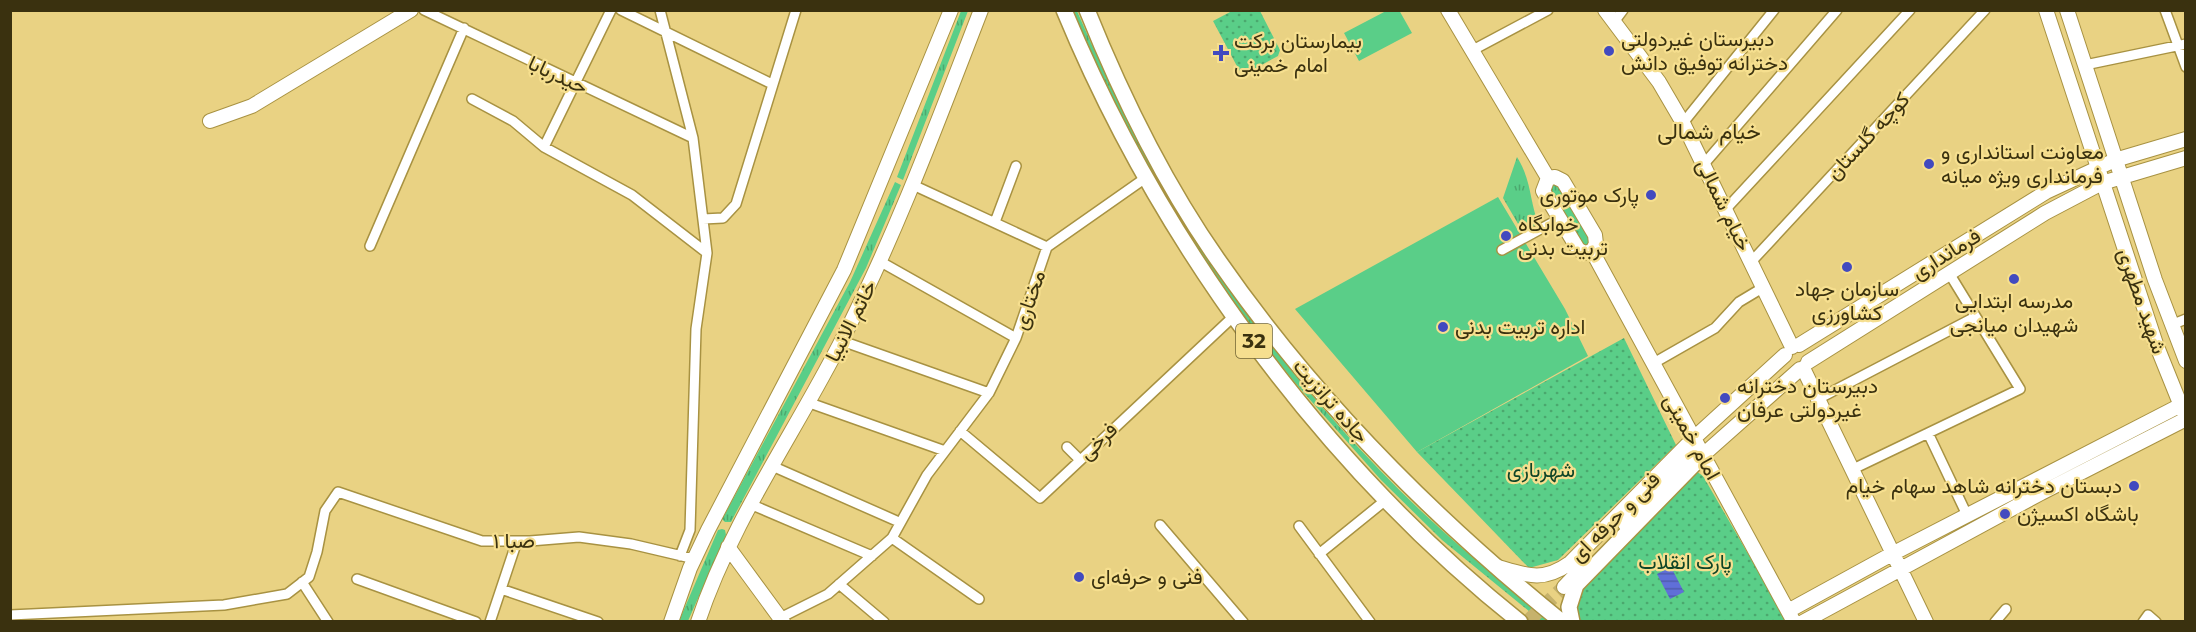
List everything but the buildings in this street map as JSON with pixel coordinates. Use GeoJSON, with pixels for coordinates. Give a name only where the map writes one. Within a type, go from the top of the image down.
{"type":"FeatureCollection","features":[{"type":"Feature","properties":{"kind":"main road"},"geometry":{"type":"LineString","coordinates":[[210,121],[252,106],[411,10]]}},
{"type":"Feature","properties":{"kind":"main road","name":"خاتم الانبیا"},"geometry":{"type":"LineString","coordinates":[[671,621],[695,559],[844,270],[951,10]]}},
{"type":"Feature","properties":{"kind":"main road","name":"خاتم الانبیا"},"geometry":{"type":"LineString","coordinates":[[698,621],[714,576],[728,547],[842,341],[881,262],[981,10]]}},
{"type":"Feature","properties":{"kind":"main road","name":"جاده ترانزیت"},"geometry":{"type":"LineString","coordinates":[[1064,10],[1087,66],[1144,179],[1197,266],[1234,316],[1324,430],[1387,499],[1446,558],[1516,620]]}},
{"type":"Feature","properties":{"kind":"main road","name":"جاده ترانزیت"},"geometry":{"type":"LineString","coordinates":[[1087,10],[1109,64],[1145,139],[1223,267],[1299,366],[1380,458],[1494,565],[1562,621]]}},
{"type":"Feature","properties":{"kind":"main road"},"geometry":{"type":"LineString","coordinates":[[1448,10],[1548,178],[1563,181],[1595,235],[1596,244],[1592,251],[1584,253],[1578,249],[1559,219],[1543,191],[1548,178]]}},
{"type":"Feature","properties":{"kind":"main road"},"geometry":{"type":"LineString","coordinates":[[2046,10],[2096,168]]}},
{"type":"Feature","properties":{"kind":"main road"},"geometry":{"type":"LineString","coordinates":[[2067,10],[2115,160],[2186,139]]}},
{"type":"Feature","properties":{"kind":"main road","name":"خیام شمالی"},"geometry":{"type":"LineString","coordinates":[[1609,16],[1659,82],[1683,123],[1752,261],[1792,349],[1808,352],[1804,366]]}},
{"type":"Feature","properties":{"kind":"main road"},"geometry":{"type":"LineString","coordinates":[[2121,176],[2186,158]]}},
{"type":"Feature","properties":{"kind":"main road","name":"فرمانداری"},"geometry":{"type":"LineString","coordinates":[[1698,447],[1792,349],[2046,192],[2115,160]]}},
{"type":"Feature","properties":{"kind":"main road","name":"شهید مطهری"},"geometry":{"type":"LineString","coordinates":[[2115,160],[2171,325],[2186,361]]}},
{"type":"Feature","properties":{"kind":"main road","name":"شهید مطهری"},"geometry":{"type":"LineString","coordinates":[[2096,168],[2156,344],[2184,414]]}},
{"type":"Feature","properties":{"kind":"main road","name":"فرمانداری"},"geometry":{"type":"LineString","coordinates":[[1698,447],[1804,366],[1865,326],[2045,213],[2102,183],[2121,176]]}},
{"type":"Feature","properties":{"kind":"main road"},"geometry":{"type":"LineString","coordinates":[[1961,245],[1970,260]]}},
{"type":"Feature","properties":{"kind":"main road","name":"امام خمینی"},"geometry":{"type":"LineString","coordinates":[[1592,251],[1791,616]]}},
{"type":"Feature","properties":{"kind":"main road"},"geometry":{"type":"LineString","coordinates":[[1855,311],[1865,326]]}},
{"type":"Feature","properties":{"kind":"main road"},"geometry":{"type":"LineString","coordinates":[[1792,349],[1789,366],[1804,366],[1851,470],[1926,621]]}},
{"type":"Feature","properties":{"kind":"main road"},"geometry":{"type":"LineString","coordinates":[[1791,616],[1892,554],[1967,515],[2184,414]]}},
{"type":"Feature","properties":{"kind":"main road"},"geometry":{"type":"LineString","coordinates":[[1803,621],[2184,414]]}},
{"type":"Feature","properties":{"kind":"main road"},"geometry":{"type":"LineString","coordinates":[[762,430],[774,423],[784,425],[787,429],[785,441]]}},
{"type":"Feature","properties":{"kind":"main road"},"geometry":{"type":"LineString","coordinates":[[1564,587],[1698,447]]}},
{"type":"Feature","properties":{"kind":"main road"},"geometry":{"type":"LineString","coordinates":[[1572,621],[1569,607],[1576,585],[1698,447]]}},
{"type":"Feature","properties":{"kind":"main road","name":"فنی و حرفه ای"},"geometry":{"type":"LineString","coordinates":[[1494,565],[1527,576],[1547,576],[1559,571],[1698,447]]}},
{"type":"Feature","properties":{"kind":"main road"},"geometry":{"type":"LineString","coordinates":[[728,547],[781,620]]}},
{"type":"Feature","properties":{"kind":"street","name":"حیدربابا"},"geometry":{"type":"LineString","coordinates":[[424,10],[693,138]]}},
{"type":"Feature","properties":{"kind":"street"},"geometry":{"type":"LineString","coordinates":[[544,147],[611,10]]}},
{"type":"Feature","properties":{"kind":"street"},"geometry":{"type":"LineString","coordinates":[[621,10],[772,84]]}},
{"type":"Feature","properties":{"kind":"street"},"geometry":{"type":"LineString","coordinates":[[660,10],[693,138],[707,253],[696,329],[690,530],[680,556]]}},
{"type":"Feature","properties":{"kind":"street"},"geometry":{"type":"LineString","coordinates":[[703,219],[723,218],[736,204],[796,10]]}},
{"type":"Feature","properties":{"kind":"street"},"geometry":{"type":"LineString","coordinates":[[1471,51],[1548,10]]}},
{"type":"Feature","properties":{"kind":"street"},"geometry":{"type":"LineString","coordinates":[[1609,16],[1623,10]]}},
{"type":"Feature","properties":{"kind":"street"},"geometry":{"type":"LineString","coordinates":[[1683,123],[1774,10]]}},
{"type":"Feature","properties":{"kind":"street"},"geometry":{"type":"LineString","coordinates":[[1704,164],[1837,10]]}},
{"type":"Feature","properties":{"kind":"street"},"geometry":{"type":"LineString","coordinates":[[1726,209],[1910,10]]}},
{"type":"Feature","properties":{"kind":"street","name":"کوچه گلستان"},"geometry":{"type":"LineString","coordinates":[[1752,261],[1985,10]]}},
{"type":"Feature","properties":{"kind":"street"},"geometry":{"type":"LineString","coordinates":[[2165,10],[2182,44],[2186,67]]}},
{"type":"Feature","properties":{"kind":"street"},"geometry":{"type":"LineString","coordinates":[[370,246],[464,28]]}},
{"type":"Feature","properties":{"kind":"street"},"geometry":{"type":"LineString","coordinates":[[2085,65],[2182,44]]}},
{"type":"Feature","properties":{"kind":"street"},"geometry":{"type":"LineString","coordinates":[[472,99],[513,121],[544,147],[632,195],[707,253]]}},
{"type":"Feature","properties":{"kind":"street"},"geometry":{"type":"LineString","coordinates":[[995,222],[1016,166]]}},
{"type":"Feature","properties":{"kind":"street","name":"مختاری"},"geometry":{"type":"LineString","coordinates":[[781,620],[828,594],[892,538],[899,522],[945,451],[989,393],[1016,338],[1047,247],[1144,179]]}},
{"type":"Feature","properties":{"kind":"street"},"geometry":{"type":"LineString","coordinates":[[913,185],[1047,247]]}},
{"type":"Feature","properties":{"kind":"street"},"geometry":{"type":"LineString","coordinates":[[1502,250],[1559,219]]}},
{"type":"Feature","properties":{"kind":"street"},"geometry":{"type":"LineString","coordinates":[[881,262],[1016,338]]}},
{"type":"Feature","properties":{"kind":"street"},"geometry":{"type":"LineString","coordinates":[[1851,470],[2020,389],[1949,273]]}},
{"type":"Feature","properties":{"kind":"street"},"geometry":{"type":"LineString","coordinates":[[1652,364],[1715,328],[1739,302],[1764,288]]}},
{"type":"Feature","properties":{"kind":"street","name":"فرخی"},"geometry":{"type":"LineString","coordinates":[[960,431],[1040,498],[1234,316]]}},
{"type":"Feature","properties":{"kind":"street"},"geometry":{"type":"LineString","coordinates":[[1818,399],[1975,317]]}},
{"type":"Feature","properties":{"kind":"street"},"geometry":{"type":"LineString","coordinates":[[2171,325],[2186,320]]}},
{"type":"Feature","properties":{"kind":"street"},"geometry":{"type":"LineString","coordinates":[[842,341],[989,393]]}},
{"type":"Feature","properties":{"kind":"street"},"geometry":{"type":"LineString","coordinates":[[807,402],[945,451]]}},
{"type":"Feature","properties":{"kind":"street"},"geometry":{"type":"LineString","coordinates":[[1928,433],[1967,515]]}},
{"type":"Feature","properties":{"kind":"street"},"geometry":{"type":"LineString","coordinates":[[1067,447],[1079,459]]}},
{"type":"Feature","properties":{"kind":"street"},"geometry":{"type":"LineString","coordinates":[[771,466],[899,522]]}},
{"type":"Feature","properties":{"kind":"street","name":"صبا ۱"},"geometry":{"type":"LineString","coordinates":[[302,582],[309,577],[317,552],[325,511],[338,492],[482,541],[579,537],[631,544],[695,559]]}},
{"type":"Feature","properties":{"kind":"street"},"geometry":{"type":"LineString","coordinates":[[1319,554],[1387,499]]}},
{"type":"Feature","properties":{"kind":"street"},"geometry":{"type":"LineString","coordinates":[[750,504],[872,556]]}},
{"type":"Feature","properties":{"kind":"street"},"geometry":{"type":"LineString","coordinates":[[1160,525],[1242,621]]}},
{"type":"Feature","properties":{"kind":"street"},"geometry":{"type":"LineString","coordinates":[[1299,526],[1370,621]]}},
{"type":"Feature","properties":{"kind":"street"},"geometry":{"type":"LineString","coordinates":[[892,538],[979,599]]}},
{"type":"Feature","properties":{"kind":"street"},"geometry":{"type":"LineString","coordinates":[[490,621],[517,541]]}},
{"type":"Feature","properties":{"kind":"street"},"geometry":{"type":"LineString","coordinates":[[357,579],[476,621]]}},
{"type":"Feature","properties":{"kind":"street"},"geometry":{"type":"LineString","coordinates":[[10,615],[224,604],[287,594],[302,582],[327,621]]}},
{"type":"Feature","properties":{"kind":"street"},"geometry":{"type":"LineString","coordinates":[[839,584],[884,621]]}},
{"type":"Feature","properties":{"kind":"street"},"geometry":{"type":"LineString","coordinates":[[501,589],[598,621]]}},
{"type":"Feature","properties":{"kind":"street"},"geometry":{"type":"LineString","coordinates":[[1995,621],[2006,609]]}},
{"type":"Feature","properties":{"kind":"street"},"geometry":{"type":"LineString","coordinates":[[2145,618],[2156,621]]}},
{"type":"Feature","properties":{"kind":"green space"},"geometry":{"type":"Polygon","coordinates":[[[1399,10],[1412,33],[1359,61],[1344,33],[1386,11],[1399,10]]]}},
{"type":"Feature","properties":{"kind":"green space"},"geometry":{"type":"Polygon","coordinates":[[[961,11],[968,11],[903,180],[897,177],[961,11]]]}},
{"type":"Feature","properties":{"kind":"green space"},"geometry":{"type":"Polygon","coordinates":[[[1070,11],[1077,11],[1108,80],[1143,148],[1181,213],[1222,277],[1267,339],[1365,455],[1419,509],[1467,553],[1551,621],[1541,621],[1442,540],[1381,480],[1296,384],[1235,308],[1180,224],[1123,127],[1070,11]]]}},
{"type":"Feature","properties":{"kind":"green space"},"geometry":{"type":"Polygon","coordinates":[[[1232,11],[1260,11],[1280,50],[1278,56],[1245,74],[1239,70],[1213,21],[1232,11]]]}},
{"type":"Feature","properties":{"kind":"green space"},"geometry":{"type":"Polygon","coordinates":[[[1517,157],[1528,182],[1539,225],[1533,228],[1530,224],[1521,229],[1503,198],[1517,157]]]}},
{"type":"Feature","properties":{"kind":"green space"},"geometry":{"type":"Polygon","coordinates":[[[1555,180],[1593,243],[1584,250],[1546,185],[1555,180]]]}},
{"type":"Feature","properties":{"kind":"green space"},"geometry":{"type":"Polygon","coordinates":[[[895,182],[901,185],[866,268],[731,522],[725,522],[722,519],[850,282],[895,182]]]}},
{"type":"Feature","properties":{"kind":"green space","name":"اداره تربیت بدنی"},"geometry":{"type":"Polygon","coordinates":[[[1498,197],[1565,309],[1588,356],[1417,452],[1295,309],[1498,197]]]}},
{"type":"Feature","properties":{"kind":"green space","name":"شهربازی"},"geometry":{"type":"Polygon","coordinates":[[[1624,338],[1676,445],[1558,560],[1529,568],[1417,452],[1624,338]]]}},
{"type":"Feature","properties":{"kind":"green space","name":"پارک انقلاب"},"geometry":{"type":"Polygon","coordinates":[[[1696,471],[1703,476],[1787,621],[1581,622],[1575,616],[1577,593],[1696,471]]]}},
{"type":"Feature","properties":{"kind":"green space"},"geometry":{"type":"Polygon","coordinates":[[[718,530],[725,530],[726,535],[688,621],[679,621],[718,530]]]}},
{"type":"Feature","properties":{"kind":"water"},"geometry":{"type":"Polygon","coordinates":[[[1671,567],[1684,592],[1670,599],[1657,574],[1671,567]]]}},
{"type":"Feature","properties":{"kind":"tunnel"},"geometry":{"type":"LineString","coordinates":[[1527,622],[1564,587]]}},
{"type":"Feature","properties":{"kind":"place","name":"دبیرستان غیردولتی دخترانه توفیق دانش"},"geometry":{"type":"Point","coordinates":[1609,51]}},
{"type":"Feature","properties":{"kind":"place","name":"بیمارستان برکت امام خمینی"},"geometry":{"type":"Point","coordinates":[1221,53]}},
{"type":"Feature","properties":{"kind":"place","name":"معاونت استانداری و فرمانداری ویژه میانه"},"geometry":{"type":"Point","coordinates":[1929,164]}},
{"type":"Feature","properties":{"kind":"place","name":"پارک موتوری"},"geometry":{"type":"Point","coordinates":[1651,195]}},
{"type":"Feature","properties":{"kind":"place","name":"خوابگاه تربیت بدنی"},"geometry":{"type":"Point","coordinates":[1506,236]}},
{"type":"Feature","properties":{"kind":"place","name":"سازمان جهاد کشاورزی"},"geometry":{"type":"Point","coordinates":[1847,267]}},
{"type":"Feature","properties":{"kind":"place","name":"مدرسه ابتدایی شهیدان میانجی"},"geometry":{"type":"Point","coordinates":[2014,279]}},
{"type":"Feature","properties":{"kind":"place","name":"اداره تربیت بدنی"},"geometry":{"type":"Point","coordinates":[1443,327]}},
{"type":"Feature","properties":{"kind":"place","name":"دبیرستان دخترانه غیردولتی عرفان"},"geometry":{"type":"Point","coordinates":[1725,398]}},
{"type":"Feature","properties":{"kind":"place","name":"دبستان دخترانه شاهد سهام خیام"},"geometry":{"type":"Point","coordinates":[2134,486]}},
{"type":"Feature","properties":{"kind":"place","name":"باشگاه اکسیژن"},"geometry":{"type":"Point","coordinates":[2005,514]}},
{"type":"Feature","properties":{"kind":"place","name":"فنی و حرفه‌ای"},"geometry":{"type":"Point","coordinates":[1079,577]}},
{"type":"Feature","properties":{"kind":"district","name":"خیام شمالی"},"geometry":{"type":"Point","coordinates":[1709,131]}}]}
